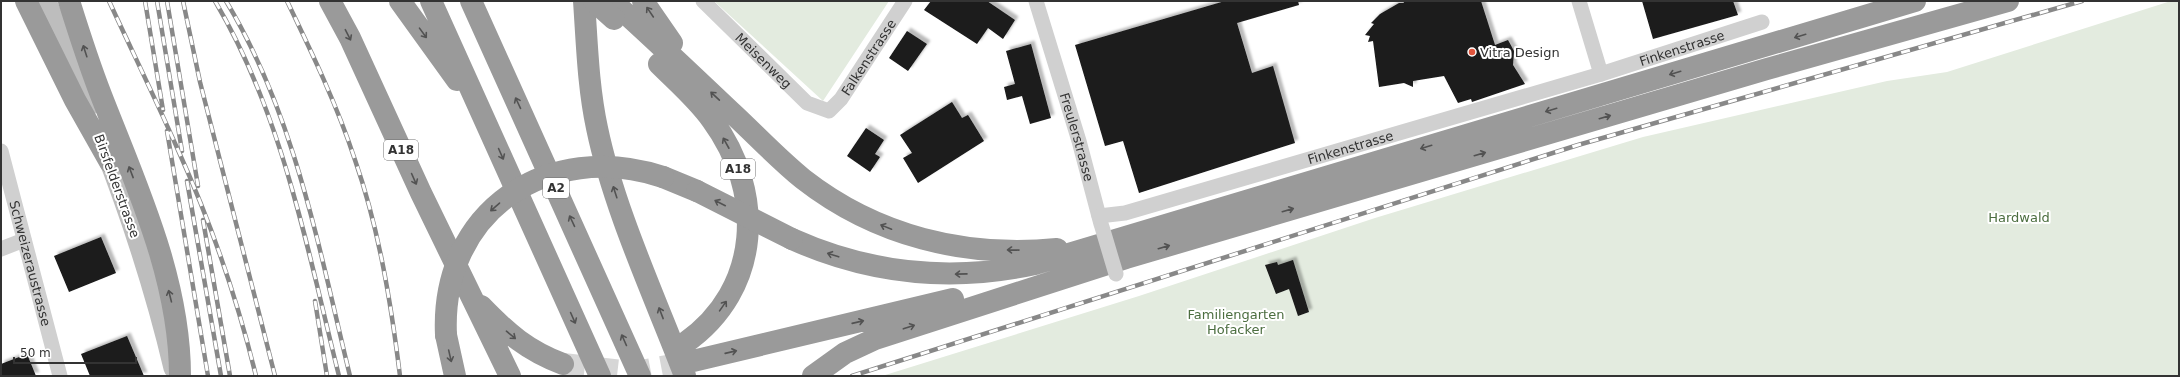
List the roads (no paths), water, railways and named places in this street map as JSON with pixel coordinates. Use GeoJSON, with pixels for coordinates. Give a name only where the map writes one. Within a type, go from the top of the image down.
{"type":"FeatureCollection","features":[{"type":"Feature","properties":{"kind":"highway"},"geometry":{"type":"LineString","coordinates":[[26,1],[75,100],[110,162]]}},
{"type":"Feature","properties":{"kind":"highway"},"geometry":{"type":"LineString","coordinates":[[69,1],[86,54],[146,211],[157,245],[173,308],[178,336],[180,376]]}},
{"type":"Feature","properties":{"kind":"highway","name":"A18"},"geometry":{"type":"LineString","coordinates":[[330,1],[350,38],[421,194],[473,298],[502,327],[524,345],[545,357],[563,364]]}},
{"type":"Feature","properties":{"kind":"highway"},"geometry":{"type":"LineString","coordinates":[[400,1],[485,119]]}},
{"type":"Feature","properties":{"kind":"highway"},"geometry":{"type":"LineString","coordinates":[[431,1],[600,376]]}},
{"type":"Feature","properties":{"kind":"highway","name":"A2"},"geometry":{"type":"LineString","coordinates":[[471,1],[640,376]]}},
{"type":"Feature","properties":{"kind":"highway"},"geometry":{"type":"LineString","coordinates":[[584,1],[588,56],[597,127],[615,193],[688,360],[1121,257],[1845,46],[2008,1]]}},
{"type":"Feature","properties":{"kind":"highway"},"geometry":{"type":"LineString","coordinates":[[588,56],[594,1]]}},
{"type":"Feature","properties":{"kind":"highway","name":"A18"},"geometry":{"type":"LineString","coordinates":[[594,1],[616,10],[712,120],[730,151],[744,189],[748,207],[748,237],[745,257],[730,295],[714,318],[701,331],[688,360]]}},
{"type":"Feature","properties":{"kind":"highway"},"geometry":{"type":"LineString","coordinates":[[643,1],[696,79]]}},
{"type":"Feature","properties":{"kind":"highway"},"geometry":{"type":"LineString","coordinates":[[1837,25],[1899,1]]}},
{"type":"Feature","properties":{"kind":"highway"},"geometry":{"type":"LineString","coordinates":[[813,376],[834,359],[875,339],[1121,257],[1915,1]]}},
{"type":"Feature","properties":{"kind":"highway"},"geometry":{"type":"LineString","coordinates":[[1845,46],[1970,1]]}},
{"type":"Feature","properties":{"kind":"highway"},"geometry":{"type":"LineString","coordinates":[[616,10],[696,79],[803,178],[855,212],[888,228],[940,244],[997,250],[1042,250],[1121,257]]}},
{"type":"Feature","properties":{"kind":"highway"},"geometry":{"type":"LineString","coordinates":[[455,376],[446,335],[446,300],[457,262],[475,228],[491,210],[511,194],[545,175],[583,166],[617,166],[663,177],[697,191],[792,239],[829,254],[877,267],[944,274],[992,272],[1024,267],[1058,258],[1121,257]]}},
{"type":"Feature","properties":{"kind":"highway"},"geometry":{"type":"LineString","coordinates":[[473,298],[491,340],[510,376]]}},
{"type":"Feature","properties":{"kind":"main road","name":"Birsfelderstrasse"},"geometry":{"type":"LineString","coordinates":[[46,1],[110,162],[148,275],[164,328],[176,376]]}},
{"type":"Feature","properties":{"kind":"street","name":"Meisenweg"},"geometry":{"type":"LineString","coordinates":[[703,1],[807,103],[830,111]]}},
{"type":"Feature","properties":{"kind":"street","name":"Falkenstrasse"},"geometry":{"type":"LineString","coordinates":[[830,111],[841,99],[905,1]]}},
{"type":"Feature","properties":{"kind":"street","name":"Freulerstrasse"},"geometry":{"type":"LineString","coordinates":[[1036,1],[1079,141],[1100,222],[1121,257]]}},
{"type":"Feature","properties":{"kind":"street"},"geometry":{"type":"LineString","coordinates":[[1579,1],[1601,74]]}},
{"type":"Feature","properties":{"kind":"street","name":"Finkenstrasse"},"geometry":{"type":"LineString","coordinates":[[1100,222],[1125,213],[1601,74],[1762,22]]}},
{"type":"Feature","properties":{"kind":"street","name":"Schweizeraustrasse"},"geometry":{"type":"LineString","coordinates":[[2,159],[60,376]]}},
{"type":"Feature","properties":{"kind":"street"},"geometry":{"type":"LineString","coordinates":[[1,249],[24,240]]}},
{"type":"Feature","properties":{"kind":"tunnel"},"geometry":{"type":"LineString","coordinates":[[563,364],[623,371],[641,371],[693,361]]}},
{"type":"Feature","properties":{"kind":"railway"},"geometry":{"type":"LineString","coordinates":[[109,1],[170,131],[212,233],[232,289],[256,376]]}},
{"type":"Feature","properties":{"kind":"railway"},"geometry":{"type":"LineString","coordinates":[[145,1],[163,110]]}},
{"type":"Feature","properties":{"kind":"railway"},"geometry":{"type":"LineString","coordinates":[[157,1],[182,151]]}},
{"type":"Feature","properties":{"kind":"railway"},"geometry":{"type":"LineString","coordinates":[[167,1],[198,186]]}},
{"type":"Feature","properties":{"kind":"railway"},"geometry":{"type":"LineString","coordinates":[[183,1],[200,82],[275,376]]}},
{"type":"Feature","properties":{"kind":"railway"},"geometry":{"type":"LineString","coordinates":[[215,1],[239,45],[259,90],[276,136],[304,231],[339,376]]}},
{"type":"Feature","properties":{"kind":"railway"},"geometry":{"type":"LineString","coordinates":[[226,1],[250,45],[270,90],[287,136],[315,232],[350,376]]}},
{"type":"Feature","properties":{"kind":"railway"},"geometry":{"type":"LineString","coordinates":[[287,1],[332,99],[348,140],[363,186],[371,213],[383,266],[393,321],[400,376]]}},
{"type":"Feature","properties":{"kind":"railway"},"geometry":{"type":"LineString","coordinates":[[852,376],[1578,145],[2082,1]]}},
{"type":"Feature","properties":{"kind":"railway"},"geometry":{"type":"LineString","coordinates":[[167,131],[208,376]]}},
{"type":"Feature","properties":{"kind":"railway"},"geometry":{"type":"LineString","coordinates":[[187,181],[221,376]]}},
{"type":"Feature","properties":{"kind":"railway"},"geometry":{"type":"LineString","coordinates":[[203,220],[230,376]]}},
{"type":"Feature","properties":{"kind":"railway"},"geometry":{"type":"LineString","coordinates":[[315,301],[327,376]]}},
{"type":"Feature","properties":{"kind":"place","name":"Vitra Design"},"geometry":{"type":"Point","coordinates":[1472,52]}},
{"type":"Feature","properties":{"kind":"park label","name":"Hardwald"},"geometry":{"type":"Point","coordinates":[2019,217]}},
{"type":"Feature","properties":{"kind":"park label","name":"Familiengarten Hofacker"},"geometry":{"type":"Point","coordinates":[1236,322]}}]}
